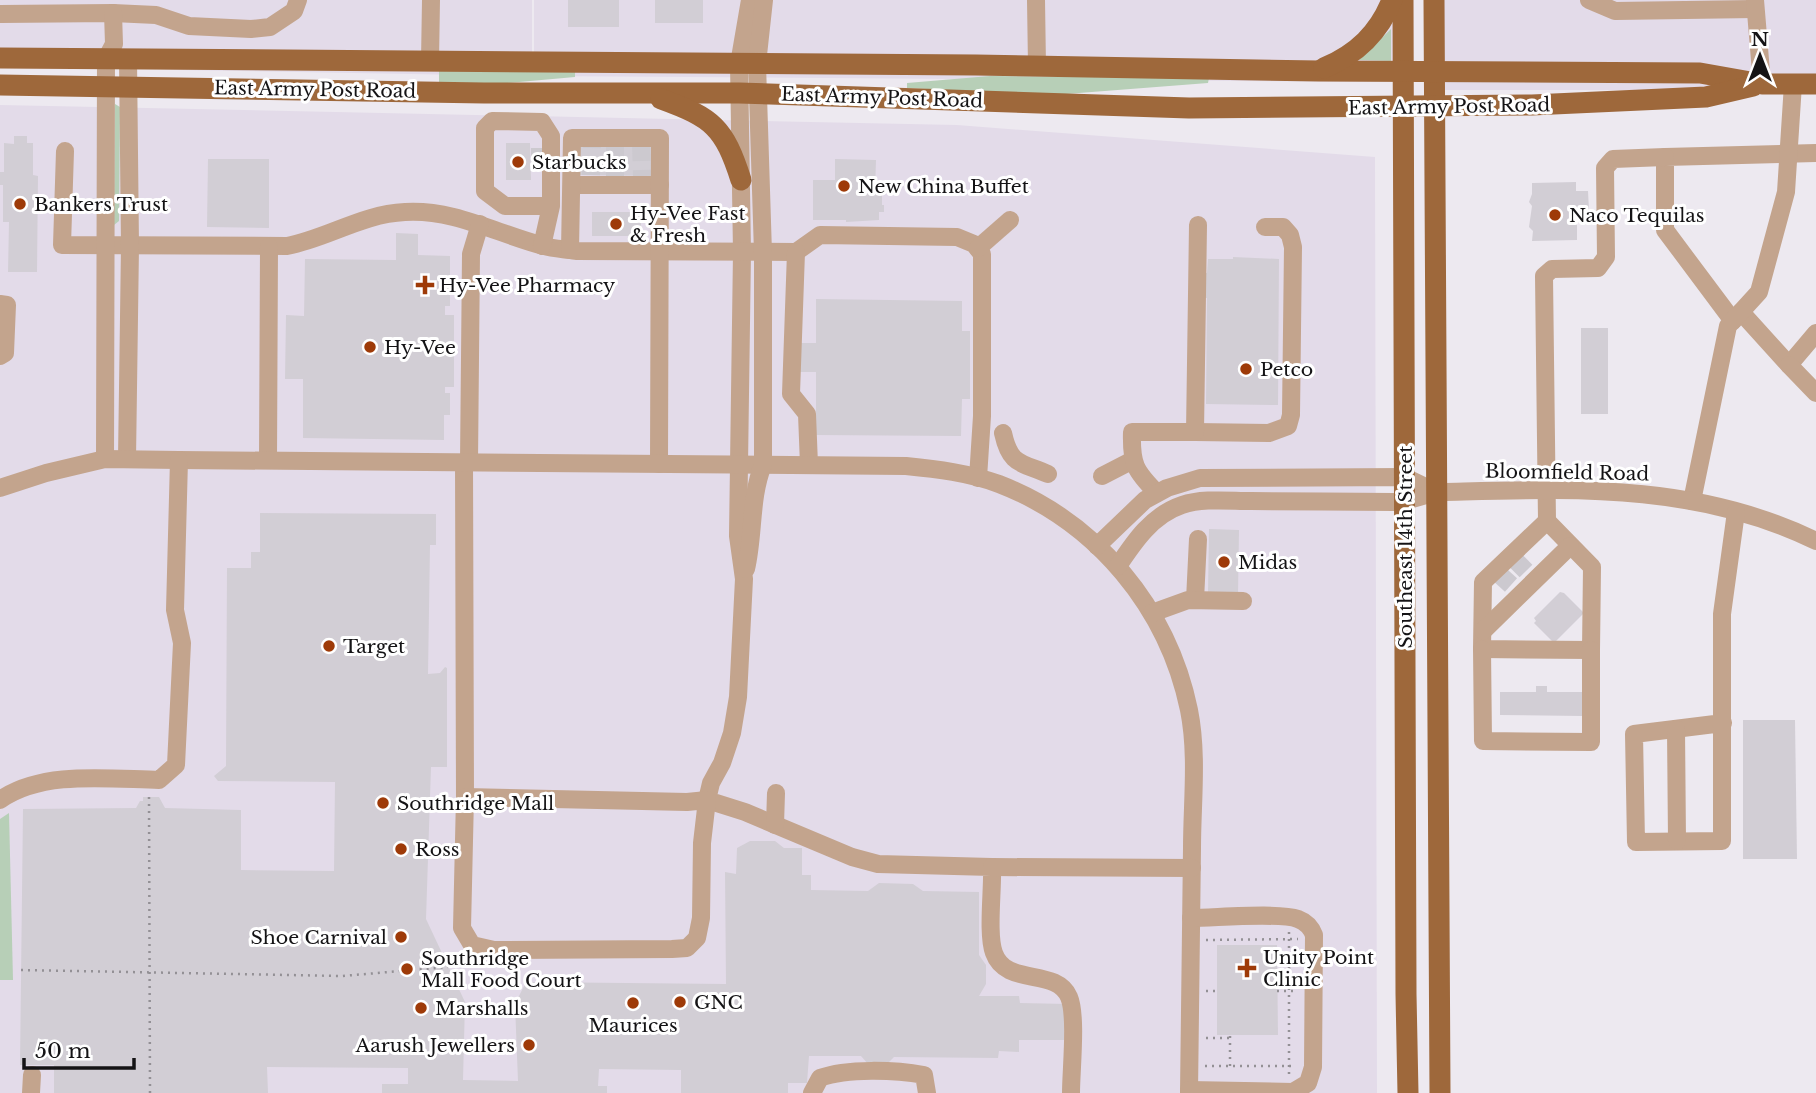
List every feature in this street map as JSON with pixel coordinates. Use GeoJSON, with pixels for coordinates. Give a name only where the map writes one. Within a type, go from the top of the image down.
{"type":"FeatureCollection","features":[{"type":"Feature","properties":{"kind":"main road"},"geometry":{"type":"LineString","coordinates":[[1319,71],[1345,60],[1359,49],[1384,20],[1392,0]]}},
{"type":"Feature","properties":{"kind":"main road","name":"Southeast 14th Street"},"geometry":{"type":"LineString","coordinates":[[1403,0],[1408,1093]]}},
{"type":"Feature","properties":{"kind":"main road","name":"Southeast 14th Street"},"geometry":{"type":"LineString","coordinates":[[1434,0],[1440,1093]]}},
{"type":"Feature","properties":{"kind":"main road","name":"East Army Post Road"},"geometry":{"type":"LineString","coordinates":[[0,58],[1700,73],[1762,84],[1816,84]]}},
{"type":"Feature","properties":{"kind":"main road"},"geometry":{"type":"LineString","coordinates":[[265,88],[313,76],[400,78],[426,71],[430,61]]}},
{"type":"Feature","properties":{"kind":"main road","name":"East Army Post Road"},"geometry":{"type":"LineString","coordinates":[[0,85],[748,93],[1189,108],[1434,107],[1706,97],[1762,84]]}},
{"type":"Feature","properties":{"kind":"main road"},"geometry":{"type":"LineString","coordinates":[[646,93],[690,109],[712,122],[724,137],[741,180]]}},
{"type":"Feature","properties":{"kind":"street"},"geometry":{"type":"LineString","coordinates":[[0,14],[156,15],[189,26],[251,29],[270,26],[294,11],[298,0]]}},
{"type":"Feature","properties":{"kind":"street"},"geometry":{"type":"LineString","coordinates":[[430,61],[431,0]]}},
{"type":"Feature","properties":{"kind":"street"},"geometry":{"type":"LineString","coordinates":[[744,579],[738,536],[741,180],[748,93],[750,0]]}},
{"type":"Feature","properties":{"kind":"street"},"geometry":{"type":"LineString","coordinates":[[748,64],[764,0]]}},
{"type":"Feature","properties":{"kind":"street"},"geometry":{"type":"LineString","coordinates":[[1036,0],[1037,66]]}},
{"type":"Feature","properties":{"kind":"street"},"geometry":{"type":"LineString","coordinates":[[1589,0],[1615,11],[1664,5],[1755,5],[1762,84]]}},
{"type":"Feature","properties":{"kind":"street"},"geometry":{"type":"LineString","coordinates":[[106,459],[106,59],[114,44],[113,13]]}},
{"type":"Feature","properties":{"kind":"street"},"geometry":{"type":"LineString","coordinates":[[248,59],[251,29]]}},
{"type":"Feature","properties":{"kind":"street"},"geometry":{"type":"LineString","coordinates":[[127,459],[130,246],[128,59]]}},
{"type":"Feature","properties":{"kind":"street"},"geometry":{"type":"LineString","coordinates":[[1692,501],[1728,326],[1759,292],[1786,192],[1793,84]]}},
{"type":"Feature","properties":{"kind":"street"},"geometry":{"type":"LineString","coordinates":[[480,224],[471,254],[462,928],[471,945],[494,950],[687,948],[697,938],[701,918],[702,843],[707,800],[711,783],[722,763],[732,733],[738,697],[744,579],[752,546],[758,478],[763,464],[763,253],[748,93]]}},
{"type":"Feature","properties":{"kind":"street"},"geometry":{"type":"LineString","coordinates":[[542,246],[551,198],[542,121],[492,121],[485,128],[485,191],[505,206],[551,198]]}},
{"type":"Feature","properties":{"kind":"street"},"geometry":{"type":"LineString","coordinates":[[570,250],[572,138],[592,141],[641,141],[660,138],[648,182],[660,252],[659,464]]}},
{"type":"Feature","properties":{"kind":"street"},"geometry":{"type":"LineString","coordinates":[[65,151],[62,245],[270,247],[308,242],[351,223],[378,215],[405,212],[457,216],[542,246],[570,250],[796,252],[820,235],[957,237],[974,244],[982,254],[982,416],[978,478]]}},
{"type":"Feature","properties":{"kind":"street"},"geometry":{"type":"LineString","coordinates":[[1483,640],[1507,581],[1522,567],[1547,522],[1544,276],[1552,269],[1598,268],[1606,257],[1605,168],[1613,159],[1816,153]]}},
{"type":"Feature","properties":{"kind":"street"},"geometry":{"type":"LineString","coordinates":[[1665,157],[1665,230],[1737,316],[1816,393]]}},
{"type":"Feature","properties":{"kind":"street"},"geometry":{"type":"LineString","coordinates":[[540,173],[551,198]]}},
{"type":"Feature","properties":{"kind":"street"},"geometry":{"type":"LineString","coordinates":[[572,185],[591,180],[648,182]]}},
{"type":"Feature","properties":{"kind":"street"},"geometry":{"type":"LineString","coordinates":[[978,248],[1010,220]]}},
{"type":"Feature","properties":{"kind":"street"},"geometry":{"type":"LineString","coordinates":[[1195,432],[1198,225]]}},
{"type":"Feature","properties":{"kind":"street"},"geometry":{"type":"LineString","coordinates":[[1157,494],[1140,476],[1133,460],[1132,432],[1269,433],[1288,426],[1291,415],[1293,247],[1290,235],[1283,227],[1265,227]]}},
{"type":"Feature","properties":{"kind":"street"},"geometry":{"type":"LineString","coordinates":[[268,460],[270,247]]}},
{"type":"Feature","properties":{"kind":"street"},"geometry":{"type":"LineString","coordinates":[[796,252],[792,394],[807,414],[809,465]]}},
{"type":"Feature","properties":{"kind":"street"},"geometry":{"type":"LineString","coordinates":[[0,303],[7,305],[5,353],[0,356]]}},
{"type":"Feature","properties":{"kind":"street"},"geometry":{"type":"LineString","coordinates":[[1789,365],[1816,333]]}},
{"type":"Feature","properties":{"kind":"street"},"geometry":{"type":"LineString","coordinates":[[1003,433],[1006,450],[1011,458],[1048,474]]}},
{"type":"Feature","properties":{"kind":"street"},"geometry":{"type":"LineString","coordinates":[[0,488],[46,473],[106,459],[906,466],[937,469],[978,478],[1026,496],[1054,511],[1097,545],[1118,566],[1152,613],[1172,653],[1189,713],[1193,744],[1192,868],[1191,918],[1189,1092],[1293,1091],[1308,1083],[1313,1068],[1312,929],[1303,921],[1286,917],[1191,918]]}},
{"type":"Feature","properties":{"kind":"street"},"geometry":{"type":"LineString","coordinates":[[0,800],[15,789],[56,780],[159,780],[176,765],[182,643],[175,610],[179,460]]}},
{"type":"Feature","properties":{"kind":"street"},"geometry":{"type":"LineString","coordinates":[[1102,476],[1133,460]]}},
{"type":"Feature","properties":{"kind":"street"},"geometry":{"type":"LineString","coordinates":[[1097,545],[1145,500],[1184,481],[1200,478],[1405,477],[1436,492]]}},
{"type":"Feature","properties":{"kind":"street","name":"Bloomfield Road"},"geometry":{"type":"LineString","coordinates":[[1436,492],[1624,491],[1692,501],[1736,512],[1816,541]]}},
{"type":"Feature","properties":{"kind":"street"},"geometry":{"type":"LineString","coordinates":[[1118,566],[1145,529],[1181,505],[1227,501],[1405,502],[1436,492]]}},
{"type":"Feature","properties":{"kind":"street"},"geometry":{"type":"LineString","coordinates":[[1723,723],[1634,734],[1636,842],[1722,841],[1723,723],[1721,614],[1736,512]]}},
{"type":"Feature","properties":{"kind":"street"},"geometry":{"type":"LineString","coordinates":[[1547,522],[1570,545],[1592,567],[1591,742],[1483,741],[1483,582],[1507,581],[1522,567],[1570,545]]}},
{"type":"Feature","properties":{"kind":"street"},"geometry":{"type":"LineString","coordinates":[[1195,600],[1198,539]]}},
{"type":"Feature","properties":{"kind":"street"},"geometry":{"type":"LineString","coordinates":[[1152,613],[1182,601],[1242,601]]}},
{"type":"Feature","properties":{"kind":"street"},"geometry":{"type":"LineString","coordinates":[[1483,640],[1591,650]]}},
{"type":"Feature","properties":{"kind":"street"},"geometry":{"type":"LineString","coordinates":[[1676,729],[1677,841]]}},
{"type":"Feature","properties":{"kind":"street"},"geometry":{"type":"LineString","coordinates":[[775,825],[776,793]]}},
{"type":"Feature","properties":{"kind":"street"},"geometry":{"type":"LineString","coordinates":[[465,797],[687,802],[707,800],[852,857],[878,864],[1192,868]]}},
{"type":"Feature","properties":{"kind":"street"},"geometry":{"type":"LineString","coordinates":[[992,867],[994,954],[1005,968],[1021,975],[1062,985],[1070,999],[1071,1093]]}},
{"type":"Feature","properties":{"kind":"street"},"geometry":{"type":"LineString","coordinates":[[812,1093],[820,1078],[833,1073],[856,1072],[923,1075],[927,1093]]}},
{"type":"Feature","properties":{"kind":"path"},"geometry":{"type":"LineString","coordinates":[[149,797],[150,1093]]}},
{"type":"Feature","properties":{"kind":"path"},"geometry":{"type":"LineString","coordinates":[[1289,927],[1289,1079]]}},
{"type":"Feature","properties":{"kind":"path"},"geometry":{"type":"LineString","coordinates":[[1199,940],[1301,938]]}},
{"type":"Feature","properties":{"kind":"path"},"geometry":{"type":"LineString","coordinates":[[1227,940],[1228,945]]}},
{"type":"Feature","properties":{"kind":"path"},"geometry":{"type":"LineString","coordinates":[[21,970],[342,976],[449,967]]}},
{"type":"Feature","properties":{"kind":"path"},"geometry":{"type":"LineString","coordinates":[[1199,992],[1217,991]]}},
{"type":"Feature","properties":{"kind":"path"},"geometry":{"type":"LineString","coordinates":[[1278,991],[1303,991]]}},
{"type":"Feature","properties":{"kind":"path"},"geometry":{"type":"LineString","coordinates":[[1206,1038],[1230,1036],[1230,1066]]}},
{"type":"Feature","properties":{"kind":"path"},"geometry":{"type":"LineString","coordinates":[[1198,1066],[1302,1066]]}},
{"type":"Feature","properties":{"kind":"shaded area"},"geometry":{"type":"Polygon","coordinates":[[[0,0],[532,0],[532,76],[176,70],[0,58],[0,0]]]}},
{"type":"Feature","properties":{"kind":"shaded area"},"geometry":{"type":"Polygon","coordinates":[[[534,0],[1395,0],[1393,82],[534,76],[534,0]]]}},
{"type":"Feature","properties":{"kind":"shaded area"},"geometry":{"type":"Polygon","coordinates":[[[1433,0],[1816,0],[1816,90],[1433,90],[1433,0]]]}},
{"type":"Feature","properties":{"kind":"shaded area","name":"Southridge Mall"},"geometry":{"type":"Polygon","coordinates":[[[0,105],[957,125],[1375,157],[1377,1093],[0,1093],[0,105]]]}},
{"type":"Feature","properties":{"kind":"green space"},"geometry":{"type":"Polygon","coordinates":[[[1391,29],[1391,61],[1359,60],[1391,29]]]}},
{"type":"Feature","properties":{"kind":"green space"},"geometry":{"type":"Polygon","coordinates":[[[439,71],[575,72],[575,77],[497,84],[439,82],[439,71]]]}},
{"type":"Feature","properties":{"kind":"green space"},"geometry":{"type":"Polygon","coordinates":[[[990,76],[1209,78],[1208,83],[1053,95],[907,88],[907,83],[990,76]]]}},
{"type":"Feature","properties":{"kind":"green space"},"geometry":{"type":"Polygon","coordinates":[[[115,104],[120,107],[119,221],[114,225],[115,104]]]}},
{"type":"Feature","properties":{"kind":"green space"},"geometry":{"type":"Polygon","coordinates":[[[9,813],[13,980],[0,980],[0,819],[9,813]]]}},
{"type":"Feature","properties":{"kind":"building"},"geometry":{"type":"Polygon","coordinates":[[[568,0],[619,0],[619,27],[568,27],[568,0]]]}},
{"type":"Feature","properties":{"kind":"building"},"geometry":{"type":"Polygon","coordinates":[[[655,0],[703,0],[703,23],[655,23],[655,0]]]}},
{"type":"Feature","properties":{"kind":"building","name":"Bankers Trust"},"geometry":{"type":"Polygon","coordinates":[[[14,136],[27,136],[27,143],[33,143],[33,175],[38,176],[37,272],[8,272],[9,222],[3,222],[3,185],[0,185],[0,172],[4,172],[4,143],[14,144],[14,136]]]}},
{"type":"Feature","properties":{"kind":"building","name":"Starbucks"},"geometry":{"type":"Polygon","coordinates":[[[506,143],[530,143],[531,180],[506,180],[506,143]]]}},
{"type":"Feature","properties":{"kind":"building"},"geometry":{"type":"Polygon","coordinates":[[[577,143],[653,144],[653,176],[577,175],[577,143]]]}},
{"type":"Feature","properties":{"kind":"building"},"geometry":{"type":"Polygon","coordinates":[[[208,159],[269,159],[269,228],[207,227],[208,159]]]}},
{"type":"Feature","properties":{"kind":"building","name":"New China Buffet"},"geometry":{"type":"Polygon","coordinates":[[[835,159],[876,160],[875,192],[882,192],[884,205],[884,212],[879,212],[879,220],[813,220],[813,180],[835,180],[835,159]]]}},
{"type":"Feature","properties":{"kind":"building","name":"Naco Tequilas"},"geometry":{"type":"Polygon","coordinates":[[[1576,182],[1576,191],[1588,191],[1589,210],[1577,210],[1577,240],[1532,241],[1533,231],[1529,227],[1532,206],[1529,202],[1532,183],[1576,182]]]}},
{"type":"Feature","properties":{"kind":"building","name":"Hy-Vee Fast & Fresh"},"geometry":{"type":"Polygon","coordinates":[[[592,212],[641,212],[641,236],[592,236],[592,212]]]}},
{"type":"Feature","properties":{"kind":"building","name":"Hy-Vee"},"geometry":{"type":"Polygon","coordinates":[[[396,233],[418,234],[418,255],[450,256],[450,306],[445,306],[445,315],[454,315],[454,387],[445,387],[445,393],[450,393],[450,415],[444,415],[444,440],[303,438],[303,379],[285,379],[286,315],[304,316],[305,259],[396,260],[396,233]]]}},
{"type":"Feature","properties":{"kind":"building"},"geometry":{"type":"Polygon","coordinates":[[[1208,259],[1279,259],[1278,405],[1206,404],[1205,273],[1208,259]]]}},
{"type":"Feature","properties":{"kind":"building"},"geometry":{"type":"Polygon","coordinates":[[[816,299],[962,301],[962,331],[970,331],[970,399],[962,399],[961,436],[816,435],[816,372],[799,372],[799,343],[816,343],[816,299]]]}},
{"type":"Feature","properties":{"kind":"building"},"geometry":{"type":"Polygon","coordinates":[[[1581,328],[1608,328],[1608,414],[1581,414],[1581,328]]]}},
{"type":"Feature","properties":{"kind":"building","name":"Southridge Mall"},"geometry":{"type":"Polygon","coordinates":[[[260,513],[436,514],[436,545],[430,545],[428,674],[440,673],[447,668],[447,767],[431,767],[426,919],[465,1002],[463,1080],[518,1081],[515,1004],[526,982],[726,984],[725,872],[736,874],[737,848],[750,841],[775,841],[784,848],[802,848],[802,875],[811,875],[811,890],[868,891],[879,883],[913,884],[923,891],[979,892],[979,955],[986,965],[986,984],[979,996],[1019,996],[1020,1003],[1067,1004],[1067,1040],[1019,1040],[1019,1052],[999,1051],[998,1058],[894,1057],[888,1063],[868,1064],[861,1056],[809,1056],[807,1083],[788,1083],[788,1093],[681,1093],[681,1070],[599,1069],[598,1086],[607,1086],[607,1093],[382,1093],[382,1084],[408,1084],[408,1068],[267,1067],[268,1093],[54,1093],[54,1065],[20,1065],[23,809],[136,808],[140,801],[143,801],[143,797],[159,797],[165,808],[241,810],[241,870],[334,871],[335,782],[218,781],[214,776],[226,766],[227,568],[251,568],[251,552],[260,552],[260,513]]]}},
{"type":"Feature","properties":{"kind":"building","name":"Midas"},"geometry":{"type":"Polygon","coordinates":[[[1209,529],[1239,530],[1238,594],[1208,593],[1209,529]]]}},
{"type":"Feature","properties":{"kind":"building"},"geometry":{"type":"Polygon","coordinates":[[[1560,592],[1584,613],[1554,643],[1534,623],[1534,618],[1560,592]]]}},
{"type":"Feature","properties":{"kind":"building"},"geometry":{"type":"Polygon","coordinates":[[[1536,686],[1547,686],[1547,692],[1583,692],[1583,716],[1500,715],[1500,692],[1536,692],[1536,686]]]}},
{"type":"Feature","properties":{"kind":"building"},"geometry":{"type":"Polygon","coordinates":[[[1743,720],[1795,720],[1797,859],[1743,859],[1743,720]]]}},
{"type":"Feature","properties":{"kind":"building","name":"Unity Point Clinic"},"geometry":{"type":"Polygon","coordinates":[[[1217,945],[1277,945],[1278,1035],[1217,1035],[1217,945]]]}},
{"type":"Feature","properties":{"kind":"tunnel"},"geometry":{"type":"LineString","coordinates":[[591,175],[592,143]]}},
{"type":"Feature","properties":{"kind":"tunnel"},"geometry":{"type":"LineString","coordinates":[[615,143],[615,176]]}},
{"type":"Feature","properties":{"kind":"tunnel"},"geometry":{"type":"LineString","coordinates":[[641,143],[642,176]]}},
{"type":"Feature","properties":{"kind":"tunnel"},"geometry":{"type":"LineString","coordinates":[[540,148],[540,173]]}},
{"type":"Feature","properties":{"kind":"tunnel"},"geometry":{"type":"LineString","coordinates":[[1516,561],[1526,571]]}},
{"type":"Feature","properties":{"kind":"tunnel"},"geometry":{"type":"LineString","coordinates":[[1500,575],[1511,585]]}},
{"type":"Feature","properties":{"kind":"place","name":"Starbucks"},"geometry":{"type":"Point","coordinates":[518,162]}},
{"type":"Feature","properties":{"kind":"place","name":"New China Buffet"},"geometry":{"type":"Point","coordinates":[844,186]}},
{"type":"Feature","properties":{"kind":"place","name":"Bankers Trust"},"geometry":{"type":"Point","coordinates":[20,204]}},
{"type":"Feature","properties":{"kind":"place","name":"Naco Tequilas"},"geometry":{"type":"Point","coordinates":[1555,215]}},
{"type":"Feature","properties":{"kind":"place","name":"Hy-Vee Fast & Fresh"},"geometry":{"type":"Point","coordinates":[616,224]}},
{"type":"Feature","properties":{"kind":"place","name":"Hy-Vee Pharmacy"},"geometry":{"type":"Point","coordinates":[425,285]}},
{"type":"Feature","properties":{"kind":"place","name":"Hy-Vee"},"geometry":{"type":"Point","coordinates":[370,347]}},
{"type":"Feature","properties":{"kind":"place","name":"Petco"},"geometry":{"type":"Point","coordinates":[1246,369]}},
{"type":"Feature","properties":{"kind":"place","name":"Midas"},"geometry":{"type":"Point","coordinates":[1224,562]}},
{"type":"Feature","properties":{"kind":"place","name":"Target"},"geometry":{"type":"Point","coordinates":[329,646]}},
{"type":"Feature","properties":{"kind":"place","name":"Southridge Mall"},"geometry":{"type":"Point","coordinates":[383,803]}},
{"type":"Feature","properties":{"kind":"place","name":"Ross"},"geometry":{"type":"Point","coordinates":[401,849]}},
{"type":"Feature","properties":{"kind":"place","name":"Shoe Carnival"},"geometry":{"type":"Point","coordinates":[401,937]}},
{"type":"Feature","properties":{"kind":"place","name":"Unity Point Clinic"},"geometry":{"type":"Point","coordinates":[1247,968]}},
{"type":"Feature","properties":{"kind":"place","name":"Southridge Mall Food Court"},"geometry":{"type":"Point","coordinates":[407,969]}},
{"type":"Feature","properties":{"kind":"place","name":"GNC"},"geometry":{"type":"Point","coordinates":[680,1002]}},
{"type":"Feature","properties":{"kind":"place","name":"Maurices"},"geometry":{"type":"Point","coordinates":[633,1003]}},
{"type":"Feature","properties":{"kind":"place","name":"Marshalls"},"geometry":{"type":"Point","coordinates":[421,1008]}},
{"type":"Feature","properties":{"kind":"place","name":"Aarush Jewellers"},"geometry":{"type":"Point","coordinates":[529,1045]}}]}
